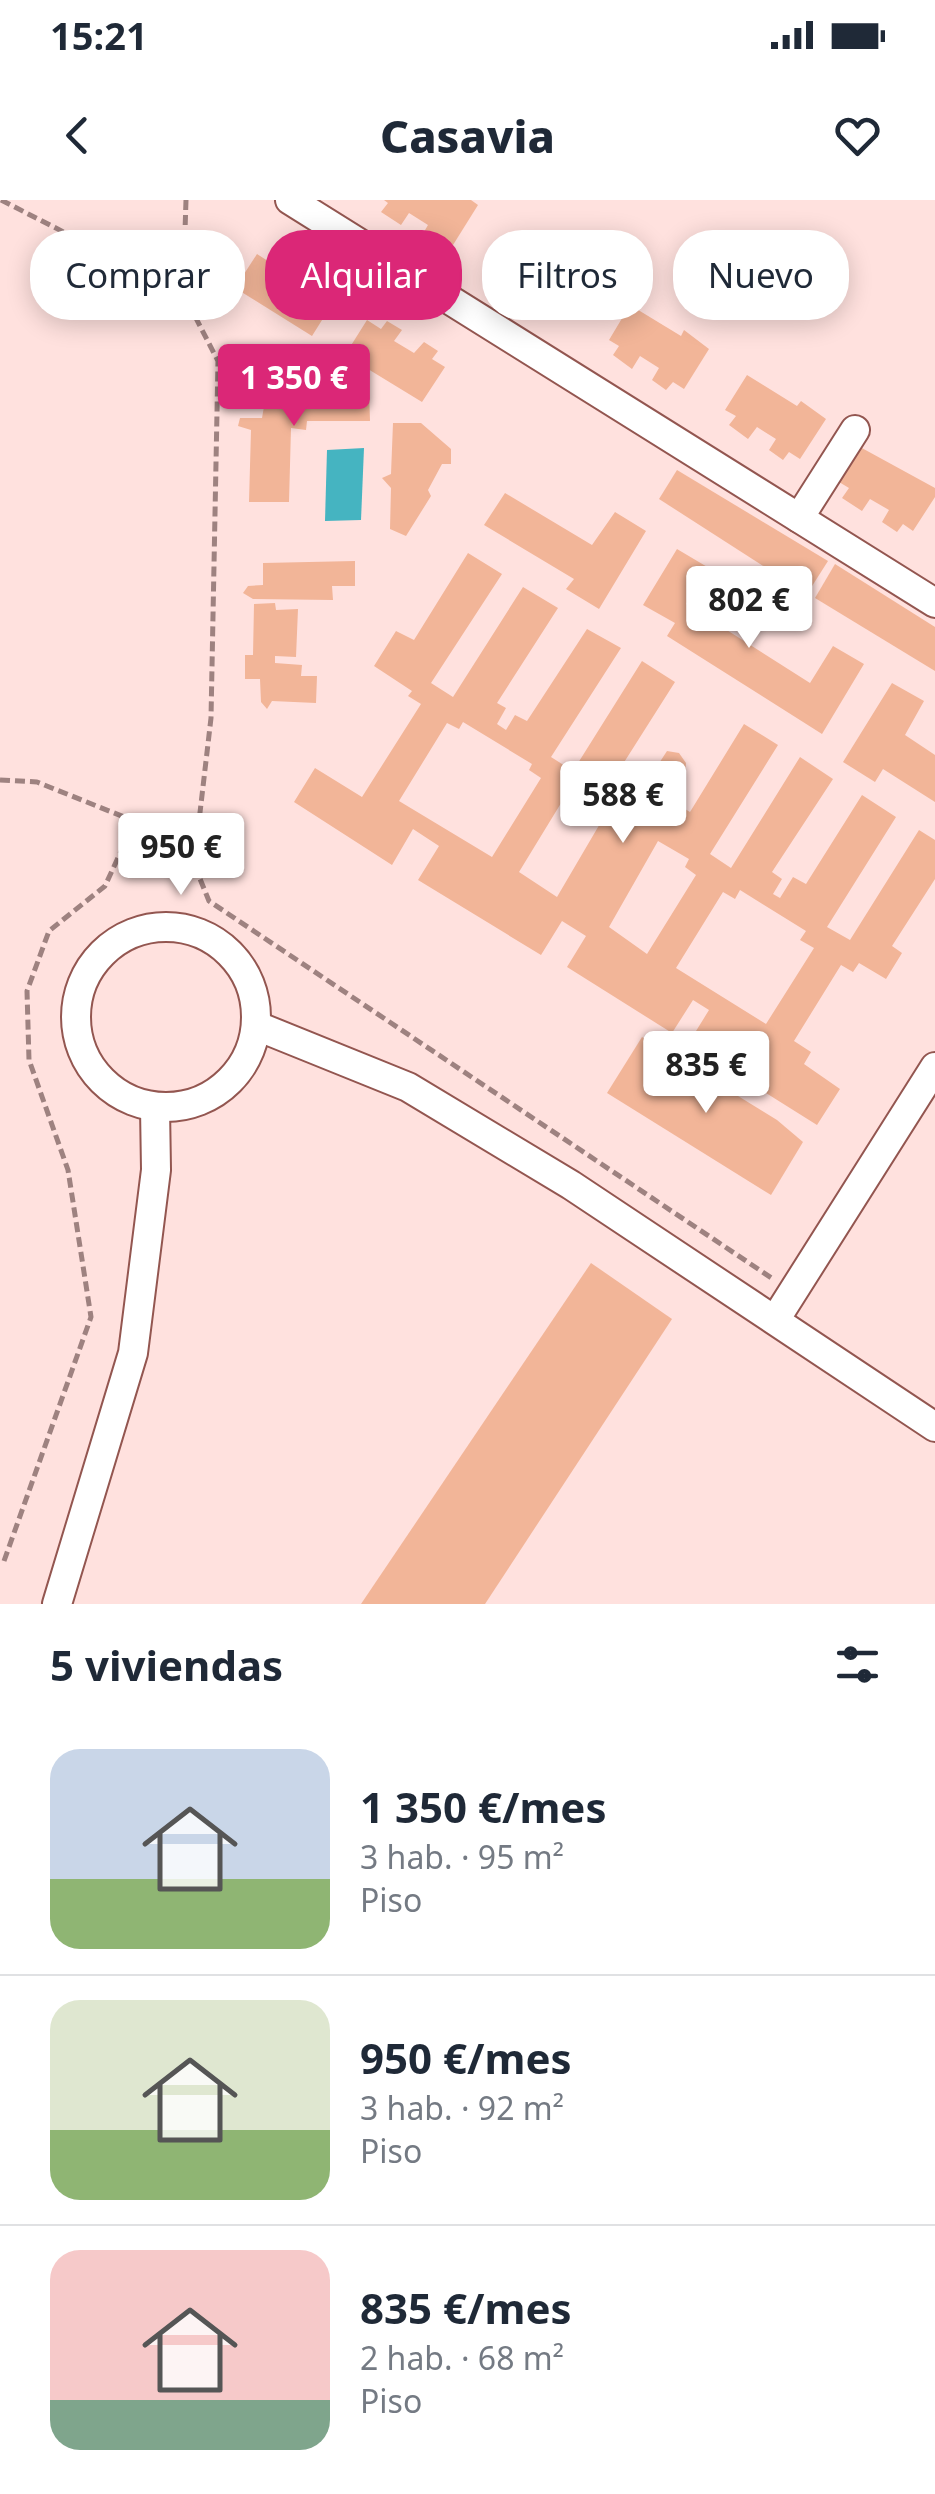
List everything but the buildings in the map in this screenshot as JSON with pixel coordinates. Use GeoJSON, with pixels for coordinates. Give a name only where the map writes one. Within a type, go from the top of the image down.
{"type":"FeatureCollection","features":[{"type":"Feature","properties":{"kind":"street"},"geometry":{"type":"LineString","coordinates":[[290,200],[935,603]]}},
{"type":"Feature","properties":{"kind":"street"},"geometry":{"type":"LineString","coordinates":[[799,518],[855,430]]}},
{"type":"Feature","properties":{"kind":"street"},"geometry":{"type":"LineString","coordinates":[[182,927],[209,936],[230,950],[253,987],[258,1026],[239,1072],[187,1106],[155,1108],[134,1102],[101,1081],[77,1034],[78,996],[86,974],[111,945],[139,930],[182,927]]}},
{"type":"Feature","properties":{"kind":"street"},"geometry":{"type":"LineString","coordinates":[[258,1026],[408,1087],[572,1185],[935,1427]]}},
{"type":"Feature","properties":{"kind":"street"},"geometry":{"type":"LineString","coordinates":[[775,1320],[935,1068]]}},
{"type":"Feature","properties":{"kind":"street"},"geometry":{"type":"LineString","coordinates":[[61,1596],[133,1352],[156,1170],[155,1108]]}},
{"type":"Feature","properties":{"kind":"path"},"geometry":{"type":"LineString","coordinates":[[1,200],[59,230]]}},
{"type":"Feature","properties":{"kind":"path"},"geometry":{"type":"LineString","coordinates":[[185,230],[186,200]]}},
{"type":"Feature","properties":{"kind":"path"},"geometry":{"type":"LineString","coordinates":[[197,320],[218,361],[211,718],[194,864],[209,901],[792,1292]]}},
{"type":"Feature","properties":{"kind":"path"},"geometry":{"type":"LineString","coordinates":[[0,780],[38,782],[135,821],[194,864]]}},
{"type":"Feature","properties":{"kind":"path"},"geometry":{"type":"LineString","coordinates":[[4,1561],[91,1317],[68,1170],[29,1060],[26,992],[50,931],[105,886],[135,821]]}},
{"type":"Feature","properties":{"kind":"water"},"geometry":{"type":"Polygon","coordinates":[[[364,448],[361,520],[325,521],[327,450],[364,448]]]}}]}
